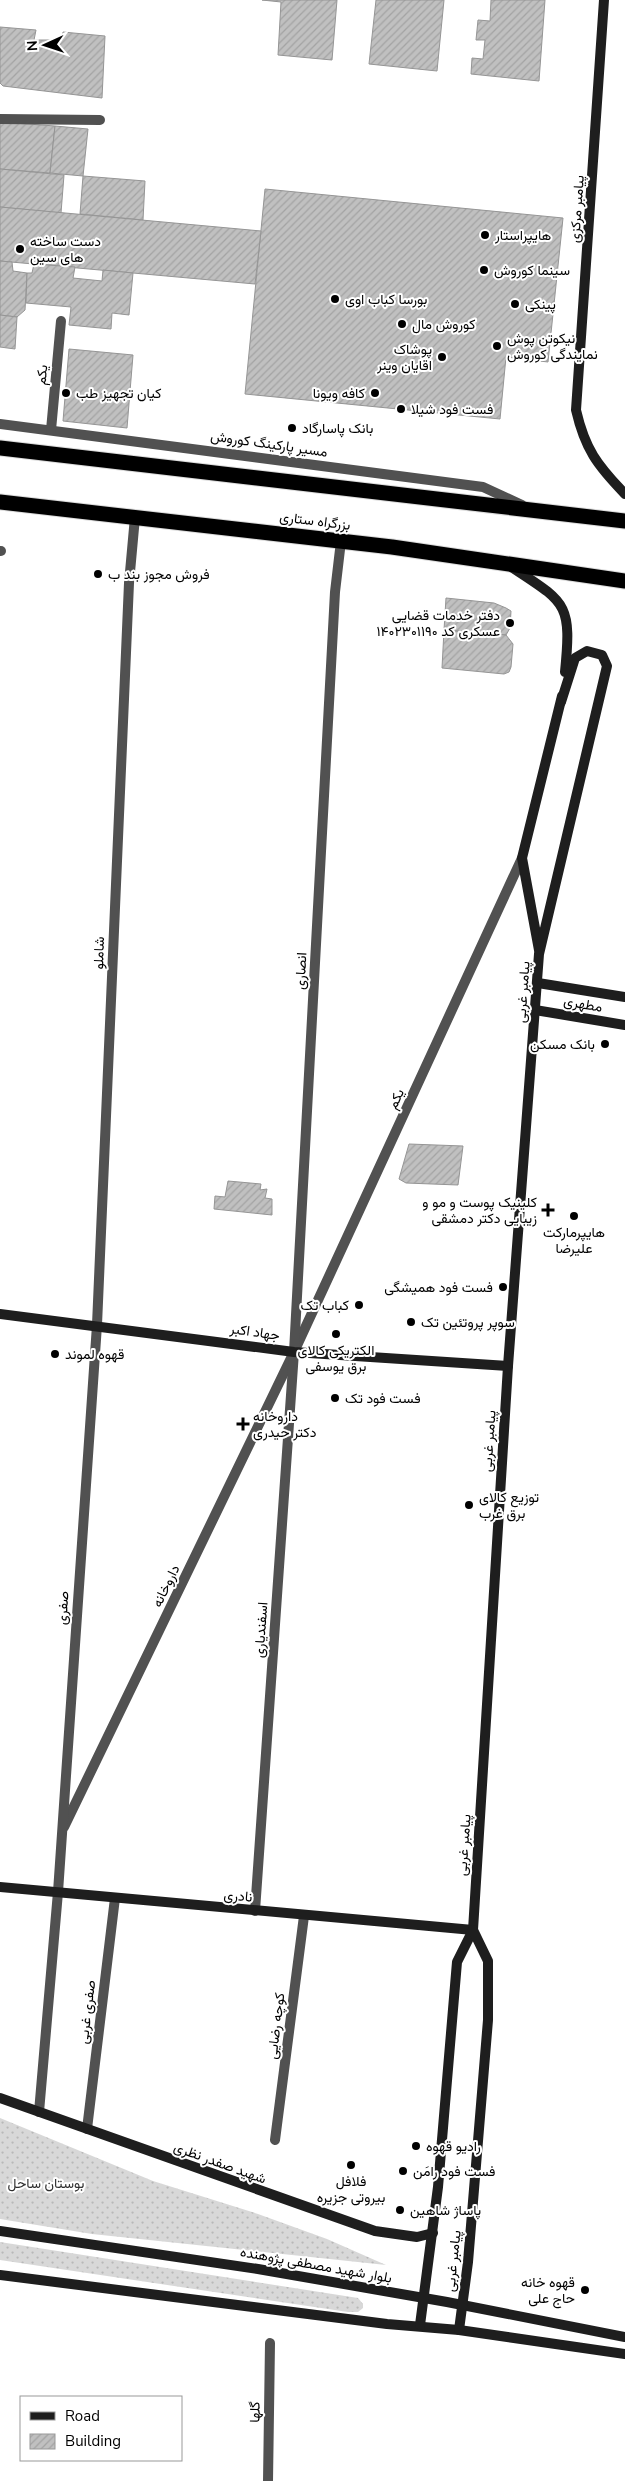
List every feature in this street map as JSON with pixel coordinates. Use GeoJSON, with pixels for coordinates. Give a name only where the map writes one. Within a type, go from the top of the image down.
{"type":"FeatureCollection","features":[{"type":"Feature","properties":{"kind":"highway"},"geometry":{"type":"LineString","coordinates":[[0,448],[625,521]]}},
{"type":"Feature","properties":{"kind":"highway","name":"بزرگراه ستاری"},"geometry":{"type":"LineString","coordinates":[[0,502],[341,541],[625,581]]}},
{"type":"Feature","properties":{"kind":"main road","name":"پیامبر مرکزی"},"geometry":{"type":"LineString","coordinates":[[604,0],[576,410],[582,436],[591,455],[625,494]]}},
{"type":"Feature","properties":{"kind":"main road","name":"پیامبر غربی"},"geometry":{"type":"LineString","coordinates":[[509,565],[548,591],[561,603],[566,617],[568,640],[561,702]]}},
{"type":"Feature","properties":{"kind":"main road","name":"پیامبر غربی"},"geometry":{"type":"LineString","coordinates":[[420,2325],[433,2233],[457,1962],[473,1930],[508,1366],[540,954],[608,666],[602,655],[587,651],[575,658],[561,702],[522,858],[540,954]]}},
{"type":"Feature","properties":{"kind":"main road","name":"مطهری"},"geometry":{"type":"LineString","coordinates":[[538,983],[625,997]]}},
{"type":"Feature","properties":{"kind":"main road","name":"مطهری"},"geometry":{"type":"LineString","coordinates":[[535,1010],[625,1025]]}},
{"type":"Feature","properties":{"kind":"main road","name":"جهاد اکبر"},"geometry":{"type":"LineString","coordinates":[[0,1314],[97,1325],[294,1352],[508,1366]]}},
{"type":"Feature","properties":{"kind":"main road","name":"نادری"},"geometry":{"type":"LineString","coordinates":[[0,1887],[473,1930]]}},
{"type":"Feature","properties":{"kind":"main road","name":"پیامبر غربی"},"geometry":{"type":"LineString","coordinates":[[459,2330],[468,2262],[488,2020],[488,1960],[473,1930]]}},
{"type":"Feature","properties":{"kind":"main road","name":"شهید صفدر نظری"},"geometry":{"type":"LineString","coordinates":[[0,2098],[268,2195],[375,2231],[417,2237],[433,2233]]}},
{"type":"Feature","properties":{"kind":"main road","name":"بلوار شهید مصطفی پژوهنده"},"geometry":{"type":"LineString","coordinates":[[0,2231],[258,2268],[463,2305],[625,2337]]}},
{"type":"Feature","properties":{"kind":"main road"},"geometry":{"type":"LineString","coordinates":[[0,2275],[388,2324],[420,2325],[625,2354]]}},
{"type":"Feature","properties":{"kind":"street"},"geometry":{"type":"LineString","coordinates":[[0,119],[100,120]]}},
{"type":"Feature","properties":{"kind":"street","name":"یکم"},"geometry":{"type":"LineString","coordinates":[[51,430],[61,321]]}},
{"type":"Feature","properties":{"kind":"street","name":"مسیر پارکینگ کوروش"},"geometry":{"type":"LineString","coordinates":[[0,424],[483,487],[530,509]]}},
{"type":"Feature","properties":{"kind":"street","name":"شاملو"},"geometry":{"type":"LineString","coordinates":[[97,1325],[129,583],[135,517]]}},
{"type":"Feature","properties":{"kind":"street","name":"انصاری"},"geometry":{"type":"LineString","coordinates":[[294,1352],[335,592],[341,541]]}},
{"type":"Feature","properties":{"kind":"street","name":"یکم"},"geometry":{"type":"LineString","coordinates":[[294,1352],[522,858]]}},
{"type":"Feature","properties":{"kind":"street","name":"صفری"},"geometry":{"type":"LineString","coordinates":[[58,1892],[97,1325]]}},
{"type":"Feature","properties":{"kind":"street","name":"داروخانه"},"geometry":{"type":"LineString","coordinates":[[62,1832],[294,1352]]}},
{"type":"Feature","properties":{"kind":"street","name":"اسفندیاری"},"geometry":{"type":"LineString","coordinates":[[255,1911],[294,1352]]}},
{"type":"Feature","properties":{"kind":"street"},"geometry":{"type":"LineString","coordinates":[[39,2112],[58,1892]]}},
{"type":"Feature","properties":{"kind":"street","name":"صفری غربی"},"geometry":{"type":"LineString","coordinates":[[86,2129],[115,1898]]}},
{"type":"Feature","properties":{"kind":"street","name":"کوچه رضایی"},"geometry":{"type":"LineString","coordinates":[[275,2140],[304,1916]]}},
{"type":"Feature","properties":{"kind":"street","name":"گلها"},"geometry":{"type":"LineString","coordinates":[[268,2481],[270,2343]]}},
{"type":"Feature","properties":{"kind":"green space","name":"بوستان ساحل"},"geometry":{"type":"Polygon","coordinates":[[[0,2118],[153,2181],[258,2214],[327,2239],[386,2265],[92,2234],[0,2219],[0,2118]]]}},
{"type":"Feature","properties":{"kind":"green space"},"geometry":{"type":"Polygon","coordinates":[[[0,2242],[358,2298],[363,2304],[363,2308],[358,2312],[348,2312],[0,2260],[0,2242]]]}},
{"type":"Feature","properties":{"kind":"building"},"geometry":{"type":"Polygon","coordinates":[[[262,0],[337,0],[332,60],[278,55],[281,2],[262,0]]]}},
{"type":"Feature","properties":{"kind":"building"},"geometry":{"type":"Polygon","coordinates":[[[376,0],[444,0],[437,71],[369,64],[376,0]]]}},
{"type":"Feature","properties":{"kind":"building"},"geometry":{"type":"Polygon","coordinates":[[[491,0],[545,0],[539,81],[471,74],[472,58],[483,59],[485,40],[476,40],[478,20],[490,21],[491,0]]]}},
{"type":"Feature","properties":{"kind":"building"},"geometry":{"type":"Polygon","coordinates":[[[0,27],[36,30],[34,40],[62,40],[63,32],[105,36],[102,98],[3,86],[0,83],[0,27]]]}},
{"type":"Feature","properties":{"kind":"building"},"geometry":{"type":"Polygon","coordinates":[[[0,122],[55,126],[50,173],[0,169],[0,122]]]}},
{"type":"Feature","properties":{"kind":"building"},"geometry":{"type":"Polygon","coordinates":[[[55,126],[88,129],[83,176],[50,173],[55,126]]]}},
{"type":"Feature","properties":{"kind":"building"},"geometry":{"type":"Polygon","coordinates":[[[0,169],[64,175],[61,213],[0,207],[0,169]]]}},
{"type":"Feature","properties":{"kind":"building"},"geometry":{"type":"Polygon","coordinates":[[[83,176],[145,181],[143,220],[80,214],[83,176]]]}},
{"type":"Feature","properties":{"kind":"building","name":"کوروش مال"},"geometry":{"type":"Polygon","coordinates":[[[265,189],[563,218],[548,362],[506,357],[500,419],[245,394],[265,189]]]}},
{"type":"Feature","properties":{"kind":"building"},"geometry":{"type":"Polygon","coordinates":[[[0,207],[261,231],[255,284],[0,261],[0,207]]]}},
{"type":"Feature","properties":{"kind":"building"},"geometry":{"type":"Polygon","coordinates":[[[0,261],[12,262],[13,271],[27,273],[25,310],[17,317],[0,315],[0,261]]]}},
{"type":"Feature","properties":{"kind":"building"},"geometry":{"type":"Polygon","coordinates":[[[34,264],[75,267],[73,278],[102,281],[103,270],[133,273],[129,315],[112,313],[111,329],[69,325],[71,307],[26,303],[27,273],[32,273],[34,264]]]}},
{"type":"Feature","properties":{"kind":"building"},"geometry":{"type":"Polygon","coordinates":[[[0,315],[17,317],[15,349],[0,347],[0,315]]]}},
{"type":"Feature","properties":{"kind":"building"},"geometry":{"type":"Polygon","coordinates":[[[69,349],[133,355],[127,428],[63,421],[69,349]]]}},
{"type":"Feature","properties":{"kind":"building"},"geometry":{"type":"Polygon","coordinates":[[[446,598],[494,603],[506,608],[511,611],[510,628],[506,635],[444,630],[446,598]]]}},
{"type":"Feature","properties":{"kind":"building"},"geometry":{"type":"Polygon","coordinates":[[[444,630],[506,635],[513,644],[509,672],[504,674],[442,668],[444,630]]]}},
{"type":"Feature","properties":{"kind":"building"},"geometry":{"type":"Polygon","coordinates":[[[409,1144],[463,1146],[458,1185],[406,1183],[399,1179],[409,1144]]]}},
{"type":"Feature","properties":{"kind":"building"},"geometry":{"type":"Polygon","coordinates":[[[228,1181],[261,1184],[260,1190],[267,1189],[265,1198],[272,1199],[272,1215],[214,1209],[215,1196],[225,1197],[228,1181]]]}},
{"type":"Feature","properties":{"kind":"place","name":"هایپراستار"},"geometry":{"type":"Point","coordinates":[485,235]}},
{"type":"Feature","properties":{"kind":"place","name":"دست ساخته های سین"},"geometry":{"type":"Point","coordinates":[20,249]}},
{"type":"Feature","properties":{"kind":"place","name":"سینما کوروش"},"geometry":{"type":"Point","coordinates":[484,270]}},
{"type":"Feature","properties":{"kind":"place","name":"بورسا کباب اوی"},"geometry":{"type":"Point","coordinates":[335,299]}},
{"type":"Feature","properties":{"kind":"place","name":"پینکی"},"geometry":{"type":"Point","coordinates":[515,304]}},
{"type":"Feature","properties":{"kind":"place","name":"کوروش مال"},"geometry":{"type":"Point","coordinates":[402,324]}},
{"type":"Feature","properties":{"kind":"place","name":"نیکوتن پوش نمایندگی کوروش"},"geometry":{"type":"Point","coordinates":[497,346]}},
{"type":"Feature","properties":{"kind":"place","name":"پوشاک اقایان وینر"},"geometry":{"type":"Point","coordinates":[442,357]}},
{"type":"Feature","properties":{"kind":"place","name":"کیان تجهیز طب"},"geometry":{"type":"Point","coordinates":[66,393]}},
{"type":"Feature","properties":{"kind":"place","name":"کافه ویونا"},"geometry":{"type":"Point","coordinates":[375,393]}},
{"type":"Feature","properties":{"kind":"place","name":"فست فود شیلا"},"geometry":{"type":"Point","coordinates":[401,409]}},
{"type":"Feature","properties":{"kind":"place","name":"بانک پاسارگاد"},"geometry":{"type":"Point","coordinates":[292,428]}},
{"type":"Feature","properties":{"kind":"place","name":"فروش مجوز بند ب"},"geometry":{"type":"Point","coordinates":[98,574]}},
{"type":"Feature","properties":{"kind":"place","name":"دفتر خدمات قضایی عسکری کد ۱۴۰۲۳۰۱۱۹۰"},"geometry":{"type":"Point","coordinates":[510,623]}},
{"type":"Feature","properties":{"kind":"place","name":"بانک مسکن"},"geometry":{"type":"Point","coordinates":[605,1044]}},
{"type":"Feature","properties":{"kind":"place","name":"کلینیک پوست و مو و زیبایی دکتر دمشقی"},"geometry":{"type":"Point","coordinates":[548,1210]}},
{"type":"Feature","properties":{"kind":"place","name":"هایپرمارکت علیرضا"},"geometry":{"type":"Point","coordinates":[574,1216]}},
{"type":"Feature","properties":{"kind":"place","name":"فست فود همیشگی"},"geometry":{"type":"Point","coordinates":[503,1287]}},
{"type":"Feature","properties":{"kind":"place","name":"کباب تک"},"geometry":{"type":"Point","coordinates":[359,1305]}},
{"type":"Feature","properties":{"kind":"place","name":"سوپر پروتئین تک"},"geometry":{"type":"Point","coordinates":[411,1322]}},
{"type":"Feature","properties":{"kind":"place","name":"الکتریکی کالای برق یوسفی"},"geometry":{"type":"Point","coordinates":[336,1334]}},
{"type":"Feature","properties":{"kind":"place","name":"قهوه لموند"},"geometry":{"type":"Point","coordinates":[55,1354]}},
{"type":"Feature","properties":{"kind":"place","name":"فست فود تک"},"geometry":{"type":"Point","coordinates":[335,1398]}},
{"type":"Feature","properties":{"kind":"place","name":"داروخانه دکتر حیدری"},"geometry":{"type":"Point","coordinates":[243,1424]}},
{"type":"Feature","properties":{"kind":"place","name":"توزیع کالای برق غرب"},"geometry":{"type":"Point","coordinates":[469,1505]}},
{"type":"Feature","properties":{"kind":"place","name":"رادیو قهوه"},"geometry":{"type":"Point","coordinates":[416,2146]}},
{"type":"Feature","properties":{"kind":"place","name":"فلافل بیروتی جزیره"},"geometry":{"type":"Point","coordinates":[351,2165]}},
{"type":"Feature","properties":{"kind":"place","name":"فست فود رامَن"},"geometry":{"type":"Point","coordinates":[403,2171]}},
{"type":"Feature","properties":{"kind":"place","name":"پاساژ شاهین"},"geometry":{"type":"Point","coordinates":[400,2210]}},
{"type":"Feature","properties":{"kind":"place","name":"قهوه خانه حاج علی"},"geometry":{"type":"Point","coordinates":[585,2290]}}]}
